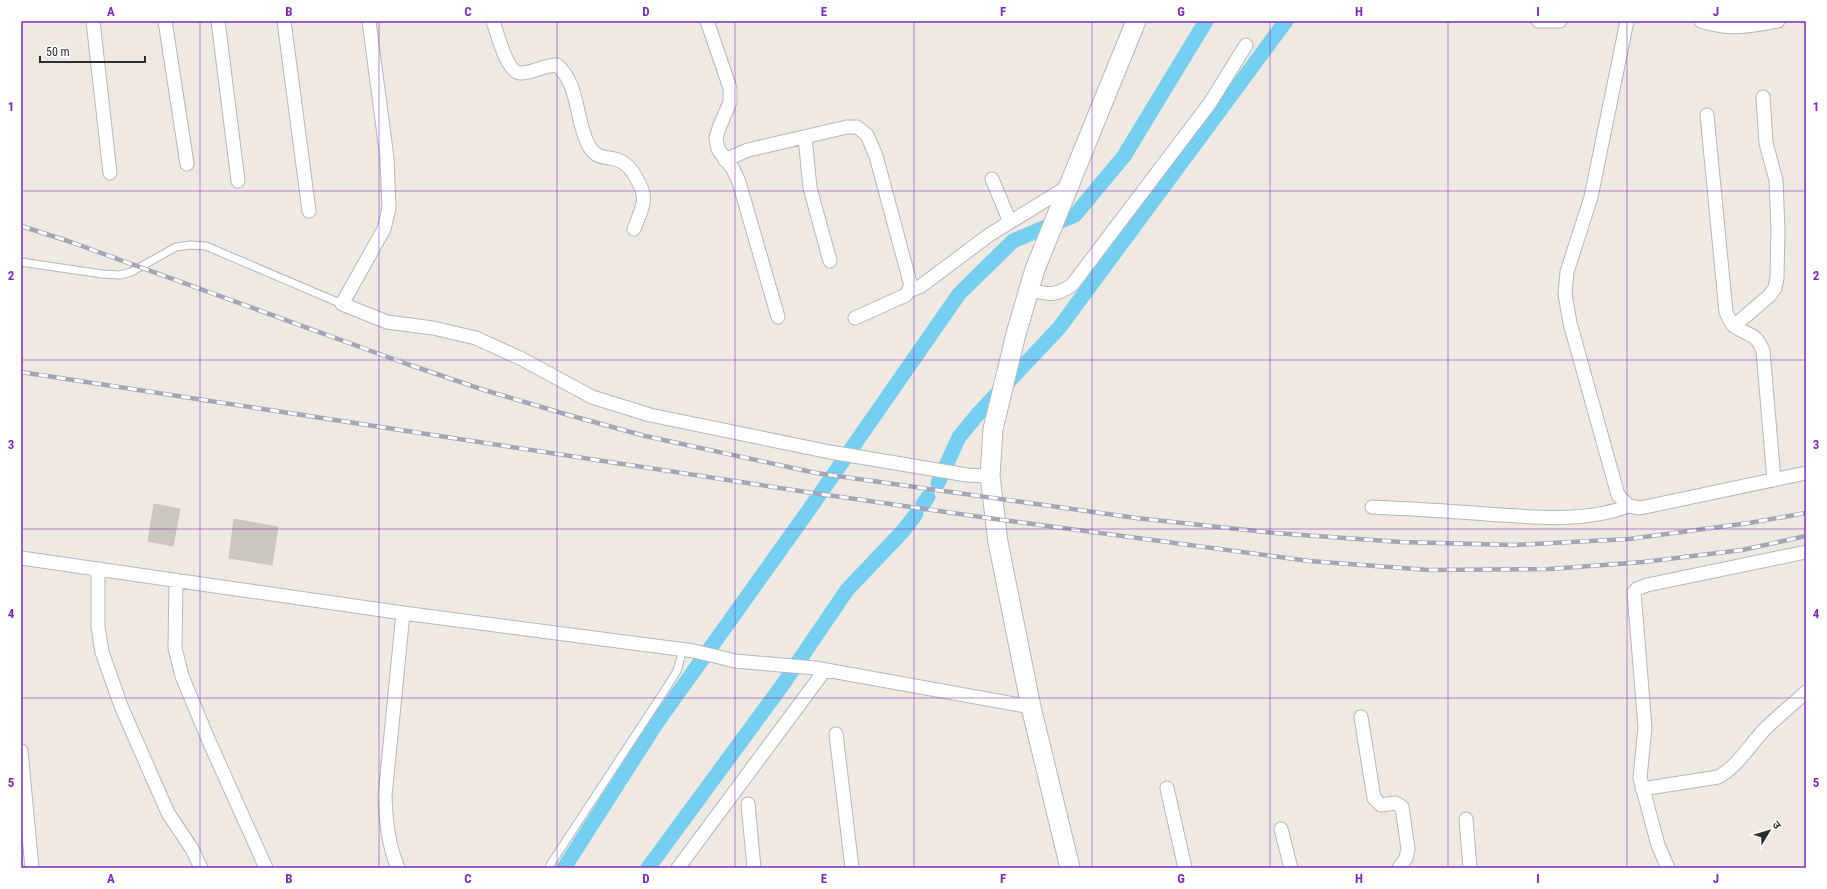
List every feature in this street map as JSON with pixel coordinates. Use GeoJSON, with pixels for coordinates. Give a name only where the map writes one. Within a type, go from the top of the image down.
{"type":"FeatureCollection","features":[{"type":"Feature","properties":{"kind":"street"},"geometry":{"type":"LineString","coordinates":[[94,21],[110,173]]}},
{"type":"Feature","properties":{"kind":"street"},"geometry":{"type":"LineString","coordinates":[[165,21],[187,164]]}},
{"type":"Feature","properties":{"kind":"street"},"geometry":{"type":"LineString","coordinates":[[218,21],[238,181]]}},
{"type":"Feature","properties":{"kind":"street"},"geometry":{"type":"LineString","coordinates":[[284,21],[309,211]]}},
{"type":"Feature","properties":{"kind":"street"},"geometry":{"type":"LineString","coordinates":[[369,21],[387,158],[388,208],[384,229],[342,304],[387,322],[433,328],[476,338],[522,359],[592,397],[650,415],[878,461],[967,475],[990,476]]}},
{"type":"Feature","properties":{"kind":"street"},"geometry":{"type":"LineString","coordinates":[[493,21],[512,70],[520,74],[557,65],[565,73],[571,86],[583,132],[589,146],[595,154],[601,158],[618,160],[625,164],[633,172],[643,192],[643,203],[634,228]]}},
{"type":"Feature","properties":{"kind":"street"},"geometry":{"type":"LineString","coordinates":[[707,21],[730,88],[730,102],[718,128],[716,138],[718,149],[733,169],[739,182],[778,317]]}},
{"type":"Feature","properties":{"kind":"street"},"geometry":{"type":"LineString","coordinates":[[1070,868],[1031,707],[998,542],[990,476],[993,429],[1035,269],[1136,21]]}},
{"type":"Feature","properties":{"kind":"street"},"geometry":{"type":"LineString","coordinates":[[1538,21],[1560,21]]}},
{"type":"Feature","properties":{"kind":"street"},"geometry":{"type":"LineString","coordinates":[[1627,21],[1591,197],[1567,272],[1565,294],[1570,323],[1618,495],[1629,506]]}},
{"type":"Feature","properties":{"kind":"street"},"geometry":{"type":"LineString","coordinates":[[1701,21],[1726,28],[1778,21]]}},
{"type":"Feature","properties":{"kind":"street"},"geometry":{"type":"LineString","coordinates":[[1029,290],[1050,294],[1060,293],[1072,285],[1210,103],[1246,45]]}},
{"type":"Feature","properties":{"kind":"street"},"geometry":{"type":"LineString","coordinates":[[1734,326],[1770,296],[1775,288],[1777,278],[1778,230],[1776,180],[1766,143],[1762,97]]}},
{"type":"Feature","properties":{"kind":"street"},"geometry":{"type":"LineString","coordinates":[[1707,115],[1726,312],[1734,326],[1754,336],[1760,342],[1763,351],[1774,480]]}},
{"type":"Feature","properties":{"kind":"street"},"geometry":{"type":"LineString","coordinates":[[725,160],[748,150],[857,127],[867,135],[876,156],[911,286],[910,291]]}},
{"type":"Feature","properties":{"kind":"street"},"geometry":{"type":"LineString","coordinates":[[805,137],[810,188],[830,261]]}},
{"type":"Feature","properties":{"kind":"street"},"geometry":{"type":"LineString","coordinates":[[992,180],[1010,222]]}},
{"type":"Feature","properties":{"kind":"street"},"geometry":{"type":"LineString","coordinates":[[855,318],[906,295],[910,291],[921,286],[1010,222],[1066,193]]}},
{"type":"Feature","properties":{"kind":"street"},"geometry":{"type":"LineString","coordinates":[[1372,507],[1544,517],[1592,516],[1616,511],[1629,506],[1640,508],[1806,473]]}},
{"type":"Feature","properties":{"kind":"street"},"geometry":{"type":"LineString","coordinates":[[1668,868],[1658,845],[1640,778],[1639,768],[1645,727],[1634,595],[1635,590],[1647,586],[1806,552]]}},
{"type":"Feature","properties":{"kind":"street"},"geometry":{"type":"LineString","coordinates":[[21,558],[403,613],[689,650],[734,660],[779,666],[820,669],[1031,707]]}},
{"type":"Feature","properties":{"kind":"street"},"geometry":{"type":"LineString","coordinates":[[98,569],[98,627],[102,652],[121,706],[168,813],[192,849],[201,868]]}},
{"type":"Feature","properties":{"kind":"street"},"geometry":{"type":"LineString","coordinates":[[176,580],[175,648],[182,676],[208,739],[266,868]]}},
{"type":"Feature","properties":{"kind":"street"},"geometry":{"type":"LineString","coordinates":[[398,868],[391,852],[386,826],[384,796],[403,613]]}},
{"type":"Feature","properties":{"kind":"street"},"geometry":{"type":"LineString","coordinates":[[678,868],[820,669]]}},
{"type":"Feature","properties":{"kind":"street"},"geometry":{"type":"LineString","coordinates":[[1642,789],[1718,777],[1724,774],[1763,732],[1806,692]]}},
{"type":"Feature","properties":{"kind":"street"},"geometry":{"type":"LineString","coordinates":[[1361,717],[1374,798],[1381,805],[1395,803],[1402,807],[1408,849],[1406,858],[1399,868]]}},
{"type":"Feature","properties":{"kind":"street"},"geometry":{"type":"LineString","coordinates":[[836,734],[852,868]]}},
{"type":"Feature","properties":{"kind":"street"},"geometry":{"type":"LineString","coordinates":[[21,751],[28,866]]}},
{"type":"Feature","properties":{"kind":"street"},"geometry":{"type":"LineString","coordinates":[[1167,788],[1185,868]]}},
{"type":"Feature","properties":{"kind":"street"},"geometry":{"type":"LineString","coordinates":[[748,804],[754,868]]}},
{"type":"Feature","properties":{"kind":"street"},"geometry":{"type":"LineString","coordinates":[[1466,819],[1470,868]]}},
{"type":"Feature","properties":{"kind":"street"},"geometry":{"type":"LineString","coordinates":[[1281,830],[1291,868]]}},
{"type":"Feature","properties":{"kind":"lane"},"geometry":{"type":"LineString","coordinates":[[21,262],[102,274],[120,275],[131,272],[176,247],[190,245],[206,246],[342,304]]}},
{"type":"Feature","properties":{"kind":"lane"},"geometry":{"type":"LineString","coordinates":[[550,865],[677,671],[689,650]]}},
{"type":"Feature","properties":{"kind":"building"},"geometry":{"type":"Polygon","coordinates":[[[154,504],[180,509],[173,546],[148,541],[154,504]]]}},
{"type":"Feature","properties":{"kind":"building"},"geometry":{"type":"Polygon","coordinates":[[[234,519],[278,527],[272,565],[229,558],[234,519]]]}},
{"type":"Feature","properties":{"kind":"waterway"},"geometry":{"type":"LineString","coordinates":[[564,868],[656,724],[806,514],[959,294],[1013,241],[1075,215],[1124,156],[1206,21]]}},
{"type":"Feature","properties":{"kind":"waterway"},"geometry":{"type":"LineString","coordinates":[[938,483],[959,437],[978,414],[1059,328],[1286,21]]}},
{"type":"Feature","properties":{"kind":"waterway"},"geometry":{"type":"LineString","coordinates":[[923,504],[928,497]]}},
{"type":"Feature","properties":{"kind":"waterway"},"geometry":{"type":"LineString","coordinates":[[648,868],[781,687],[847,590],[903,531],[916,514]]}},
{"type":"Feature","properties":{"kind":"railway"},"geometry":{"type":"LineString","coordinates":[[21,226],[68,241],[407,364],[484,390],[645,436],[816,473],[1136,518],[1274,533],[1401,542],[1514,545],[1629,539],[1749,523],[1806,513]]}},
{"type":"Feature","properties":{"kind":"railway"},"geometry":{"type":"LineString","coordinates":[[21,372],[806,492],[1309,561],[1429,570],[1550,569],[1643,562],[1742,550],[1806,536]]}}]}
